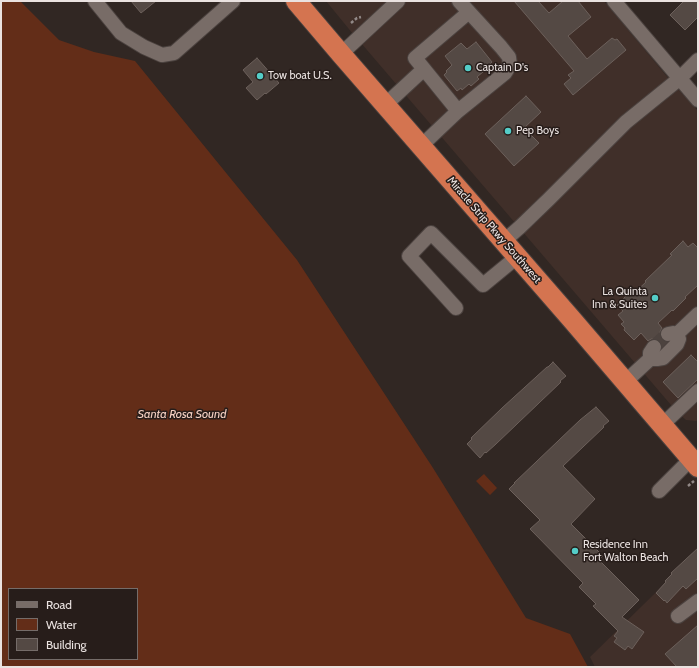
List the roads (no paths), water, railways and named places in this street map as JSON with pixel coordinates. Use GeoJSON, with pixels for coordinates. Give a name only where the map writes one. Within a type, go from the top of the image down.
{"type":"FeatureCollection","features":[{"type":"Feature","properties":{"kind":"highway","name":"Miracle Strip Pkwy Southwest"},"geometry":{"type":"LineString","coordinates":[[296,1],[694,463]]}},
{"type":"Feature","properties":{"kind":"street"},"geometry":{"type":"LineString","coordinates":[[95,1],[121,33],[144,48],[162,55],[174,53],[233,1]]}},
{"type":"Feature","properties":{"kind":"street"},"geometry":{"type":"LineString","coordinates":[[341,54],[398,1]]}},
{"type":"Feature","properties":{"kind":"street"},"geometry":{"type":"LineString","coordinates":[[421,146],[458,111],[505,73],[510,65],[508,58],[500,47],[459,1]]}},
{"type":"Feature","properties":{"kind":"street"},"geometry":{"type":"LineString","coordinates":[[614,1],[698,100]]}},
{"type":"Feature","properties":{"kind":"street"},"geometry":{"type":"LineString","coordinates":[[458,111],[416,58],[469,12]]}},
{"type":"Feature","properties":{"kind":"street"},"geometry":{"type":"LineString","coordinates":[[504,241],[520,228],[626,122],[679,79],[698,60]]}},
{"type":"Feature","properties":{"kind":"street"},"geometry":{"type":"LineString","coordinates":[[385,104],[424,69]]}},
{"type":"Feature","properties":{"kind":"street"},"geometry":{"type":"LineString","coordinates":[[456,308],[409,256],[431,233],[483,285],[517,257]]}},
{"type":"Feature","properties":{"kind":"street"},"geometry":{"type":"LineString","coordinates":[[625,382],[652,353],[657,360],[663,358],[677,344],[679,339],[673,334],[698,314]]}},
{"type":"Feature","properties":{"kind":"street"},"geometry":{"type":"LineString","coordinates":[[662,425],[698,391]]}},
{"type":"Feature","properties":{"kind":"street"},"geometry":{"type":"LineString","coordinates":[[659,491],[694,463]]}},
{"type":"Feature","properties":{"kind":"street"},"geometry":{"type":"LineString","coordinates":[[678,616],[698,601]]}},
{"type":"Feature","properties":{"kind":"water","name":"Santa Rosa Sound"},"geometry":{"type":"Polygon","coordinates":[[[1,1],[20,1],[59,40],[94,52],[135,61],[297,260],[433,468],[526,618],[570,634],[588,667],[1,667],[1,1]]]}},
{"type":"Feature","properties":{"kind":"water"},"geometry":{"type":"Polygon","coordinates":[[[484,474],[497,488],[490,495],[476,481],[484,474]]]}},
{"type":"Feature","properties":{"kind":"tunnel"},"geometry":{"type":"LineString","coordinates":[[654,347],[668,334]]}},
{"type":"Feature","properties":{"kind":"place","name":"Captain D's"},"geometry":{"type":"Point","coordinates":[468,68]}},
{"type":"Feature","properties":{"kind":"place","name":"Tow boat U.S."},"geometry":{"type":"Point","coordinates":[260,76]}},
{"type":"Feature","properties":{"kind":"place","name":"Pep Boys"},"geometry":{"type":"Point","coordinates":[508,131]}},
{"type":"Feature","properties":{"kind":"place","name":"La Quinta Inn & Suites"},"geometry":{"type":"Point","coordinates":[655,298]}},
{"type":"Feature","properties":{"kind":"place","name":"Residence Inn Fort Walton Beach"},"geometry":{"type":"Point","coordinates":[575,551]}}]}
